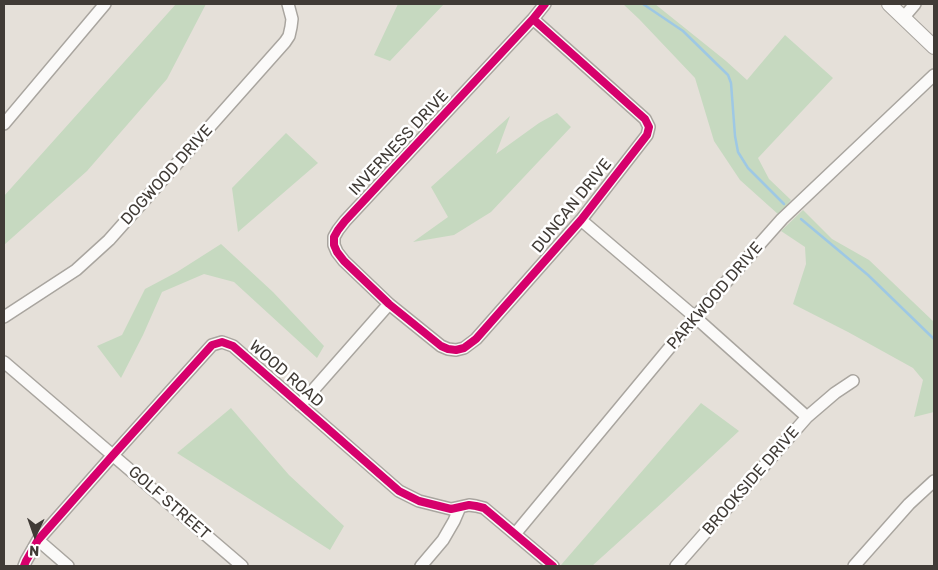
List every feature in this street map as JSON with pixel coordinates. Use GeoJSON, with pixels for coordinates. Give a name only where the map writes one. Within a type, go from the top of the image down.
{"type":"FeatureCollection","features":[{"type":"Feature","properties":{"kind":"main road"},"geometry":{"type":"LineString","coordinates":[[889,4],[934,47]]}},
{"type":"Feature","properties":{"kind":"street"},"geometry":{"type":"LineString","coordinates":[[4,124],[106,4]]}},
{"type":"Feature","properties":{"kind":"street","name":"DOGWOOD DRIVE"},"geometry":{"type":"LineString","coordinates":[[4,317],[76,270],[109,240],[284,42],[288,36],[292,19],[288,4]]}},
{"type":"Feature","properties":{"kind":"street","name":"INVERNESS DRIVE"},"geometry":{"type":"LineString","coordinates":[[389,304],[344,261],[334,245],[334,237],[338,230],[545,4]]}},
{"type":"Feature","properties":{"kind":"street"},"geometry":{"type":"LineString","coordinates":[[904,17],[915,4]]}},
{"type":"Feature","properties":{"kind":"street","name":"DUNCAN DRIVE"},"geometry":{"type":"LineString","coordinates":[[389,304],[440,346],[456,350],[464,348],[476,339],[581,220],[647,135],[649,127],[644,119],[533,19]]}},
{"type":"Feature","properties":{"kind":"street","name":"PARKWOOD DRIVE"},"geometry":{"type":"LineString","coordinates":[[515,534],[695,317],[782,219],[934,75]]}},
{"type":"Feature","properties":{"kind":"street","name":"BROOKSIDE DRIVE"},"geometry":{"type":"LineString","coordinates":[[581,220],[695,317],[807,418],[676,566]]}},
{"type":"Feature","properties":{"kind":"street"},"geometry":{"type":"LineString","coordinates":[[300,405],[389,304]]}},
{"type":"Feature","properties":{"kind":"street","name":"WOOD ROAD"},"geometry":{"type":"LineString","coordinates":[[24,566],[38,540],[113,455],[212,345],[222,342],[234,346],[399,491],[419,501],[443,508],[452,509],[469,505],[484,508],[553,566]]}},
{"type":"Feature","properties":{"kind":"street","name":"GOLF STREET"},"geometry":{"type":"LineString","coordinates":[[4,362],[242,566]]}},
{"type":"Feature","properties":{"kind":"street"},"geometry":{"type":"LineString","coordinates":[[807,418],[835,393],[854,381]]}},
{"type":"Feature","properties":{"kind":"street"},"geometry":{"type":"LineString","coordinates":[[854,566],[909,504],[934,481]]}},
{"type":"Feature","properties":{"kind":"street"},"geometry":{"type":"LineString","coordinates":[[421,566],[443,540],[460,507]]}},
{"type":"Feature","properties":{"kind":"street"},"geometry":{"type":"LineString","coordinates":[[38,540],[68,566]]}},
{"type":"Feature","properties":{"kind":"green space"},"geometry":{"type":"Polygon","coordinates":[[[176,4],[206,4],[167,79],[87,171],[4,245],[4,196],[176,4]]]}},
{"type":"Feature","properties":{"kind":"green space"},"geometry":{"type":"Polygon","coordinates":[[[398,4],[444,4],[390,61],[374,55],[398,4]]]}},
{"type":"Feature","properties":{"kind":"green space"},"geometry":{"type":"Polygon","coordinates":[[[623,4],[655,4],[747,80],[785,35],[833,78],[758,158],[769,179],[791,200],[779,215],[740,180],[714,141],[695,78],[623,4]]]}},
{"type":"Feature","properties":{"kind":"green space"},"geometry":{"type":"Polygon","coordinates":[[[557,113],[571,127],[491,212],[454,235],[413,242],[448,217],[431,187],[510,116],[496,154],[539,123],[557,113]]]}},
{"type":"Feature","properties":{"kind":"green space"},"geometry":{"type":"Polygon","coordinates":[[[286,133],[318,163],[238,232],[232,188],[286,133]]]}},
{"type":"Feature","properties":{"kind":"green space"},"geometry":{"type":"Polygon","coordinates":[[[803,210],[832,239],[869,260],[934,322],[934,412],[914,417],[923,380],[913,368],[793,304],[806,264],[805,247],[781,231],[803,210]]]}},
{"type":"Feature","properties":{"kind":"green space"},"geometry":{"type":"Polygon","coordinates":[[[221,244],[273,292],[324,346],[317,358],[234,282],[204,274],[162,292],[121,378],[97,346],[122,335],[145,289],[177,272],[221,244]]]}},
{"type":"Feature","properties":{"kind":"green space"},"geometry":{"type":"Polygon","coordinates":[[[701,403],[739,431],[592,566],[561,565],[701,403]]]}},
{"type":"Feature","properties":{"kind":"green space"},"geometry":{"type":"Polygon","coordinates":[[[231,408],[289,475],[344,526],[330,550],[177,453],[231,408]]]}},
{"type":"Feature","properties":{"kind":"waterway"},"geometry":{"type":"LineString","coordinates":[[643,4],[683,31],[728,75],[731,83],[738,152],[748,168],[784,204]]}},
{"type":"Feature","properties":{"kind":"waterway"},"geometry":{"type":"LineString","coordinates":[[801,219],[868,275],[934,339]]}},
{"type":"Feature","properties":{"kind":"cycle path"},"geometry":{"type":"LineString","coordinates":[[533,19],[645,119],[649,127],[647,135],[581,220],[476,339],[464,348],[448,349],[441,346],[389,304],[344,261],[334,245],[334,237],[345,221],[545,4]]}},
{"type":"Feature","properties":{"kind":"cycle path"},"geometry":{"type":"LineString","coordinates":[[24,566],[38,540],[113,455],[212,345],[222,342],[233,346],[399,491],[419,501],[451,509],[469,505],[484,508],[553,566]]}}]}
